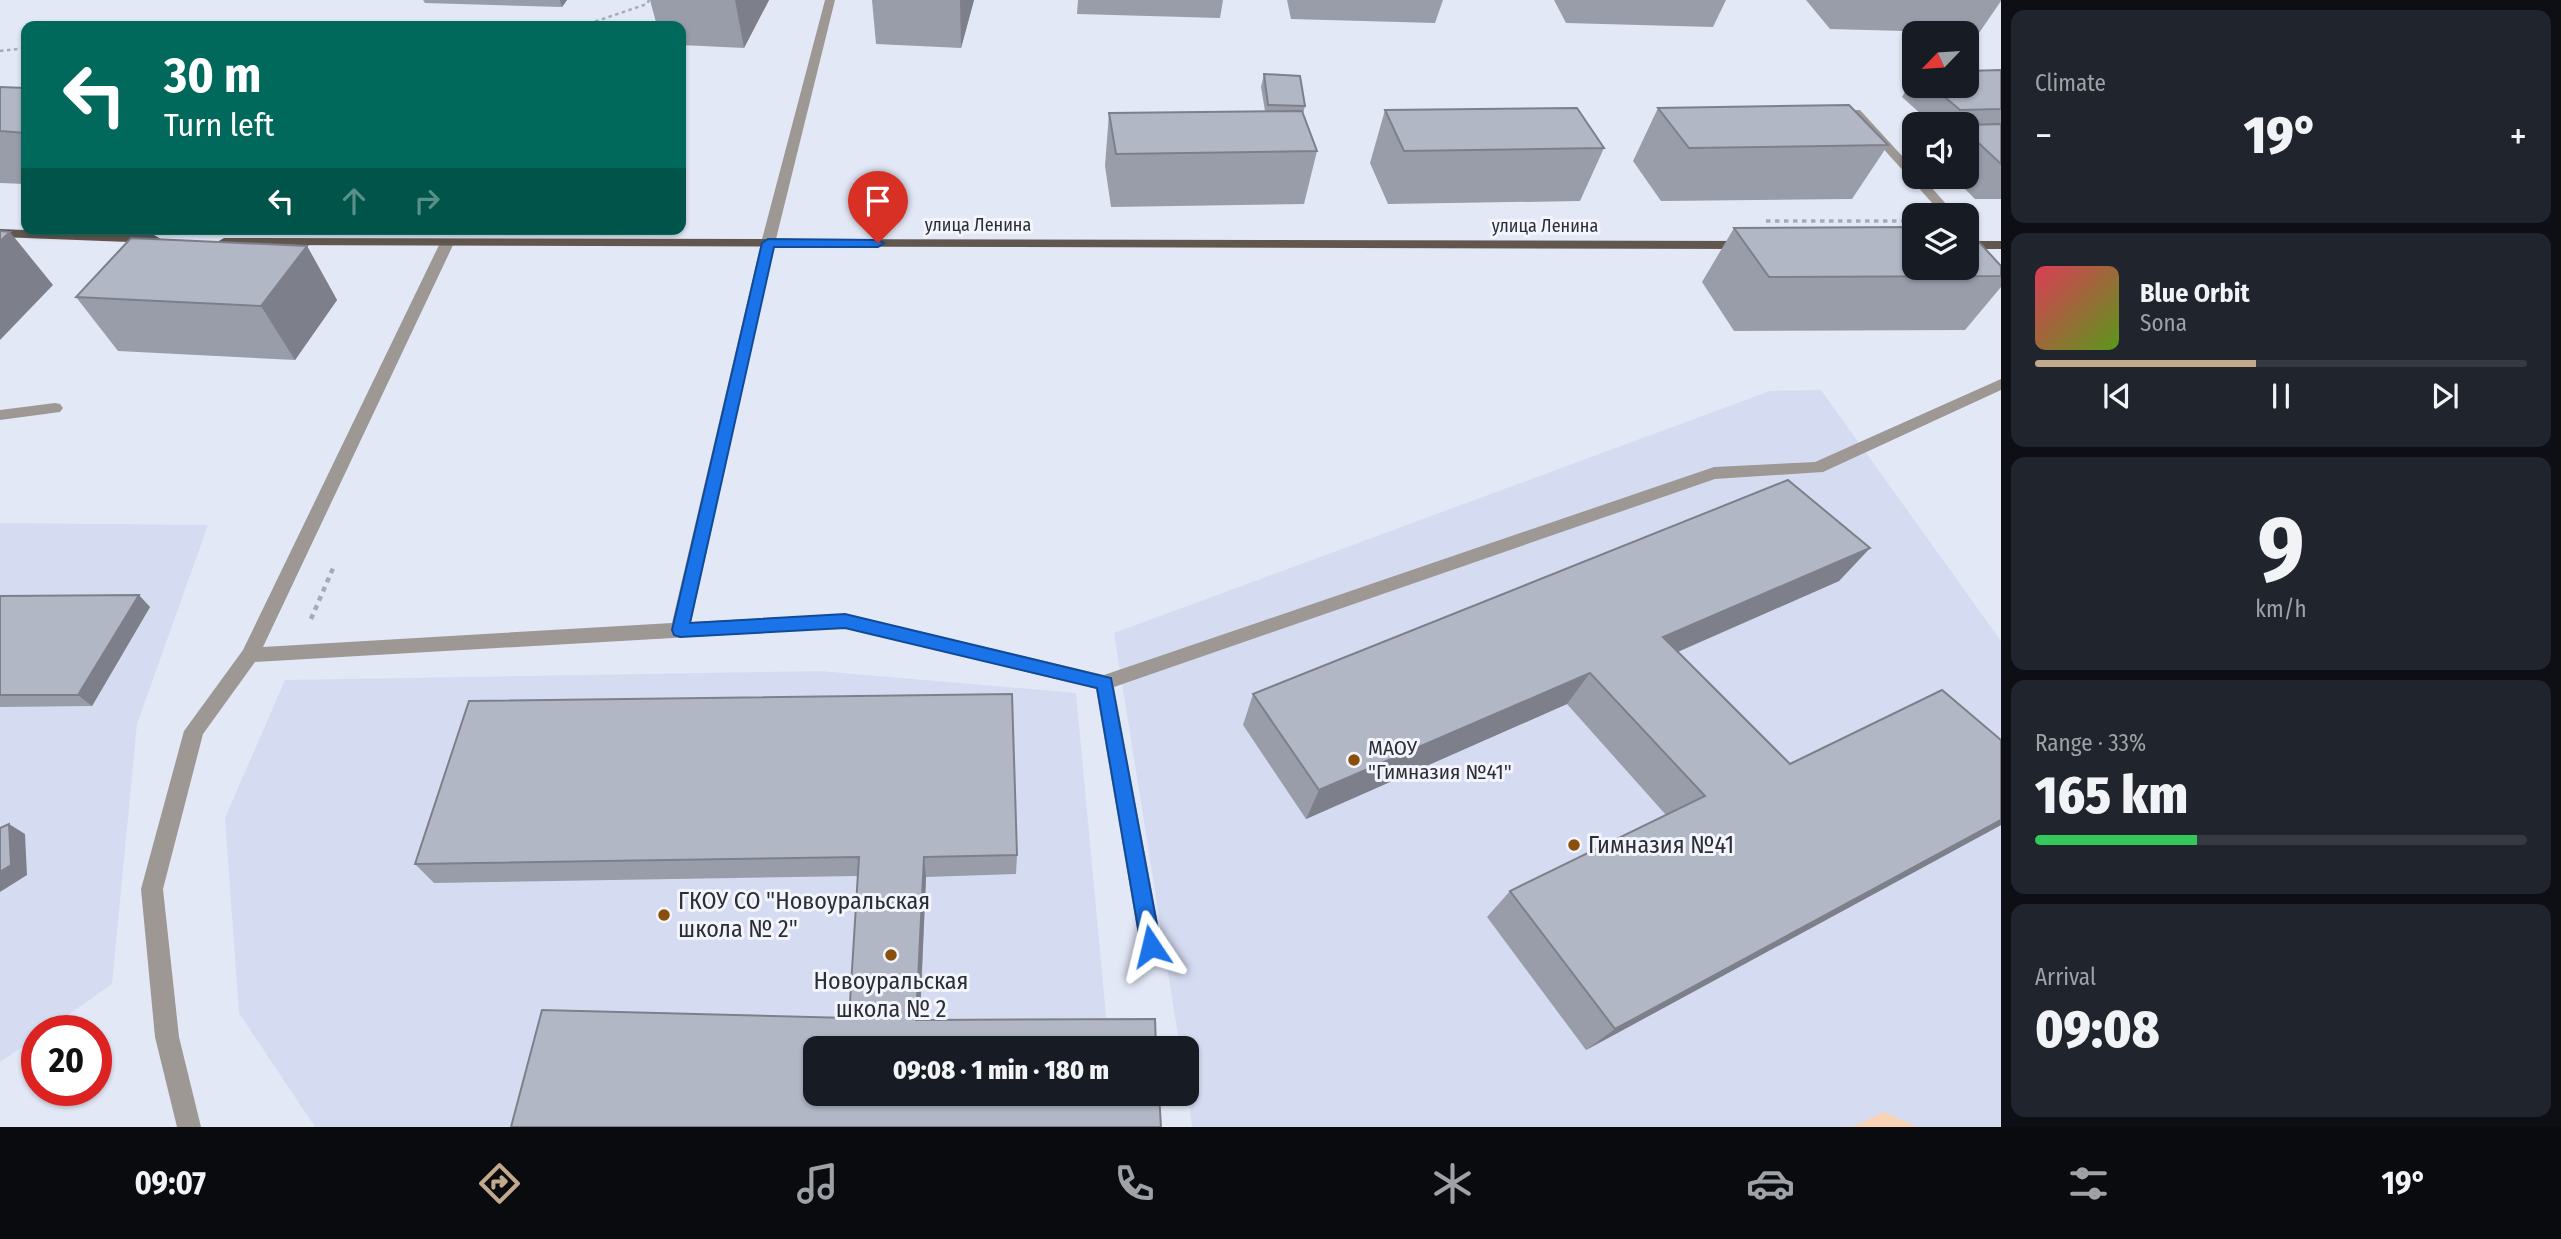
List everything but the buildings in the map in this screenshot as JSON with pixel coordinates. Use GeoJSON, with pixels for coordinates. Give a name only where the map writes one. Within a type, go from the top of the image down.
{"type":"FeatureCollection","features":[{"type":"Feature","properties":{"kind":"main road"},"geometry":{"type":"LineString","coordinates":[[0,233],[21,234]]}},
{"type":"Feature","properties":{"kind":"main road"},"geometry":{"type":"LineString","coordinates":[[50,235],[175,240]]}},
{"type":"Feature","properties":{"kind":"main road","name":"улица Ленина"},"geometry":{"type":"LineString","coordinates":[[215,242],[1762,245]]}},
{"type":"Feature","properties":{"kind":"main road"},"geometry":{"type":"LineString","coordinates":[[1979,245],[2001,245]]}},
{"type":"Feature","properties":{"kind":"street"},"geometry":{"type":"LineString","coordinates":[[680,630],[768,243],[830,0]]}},
{"type":"Feature","properties":{"kind":"street"},"geometry":{"type":"LineString","coordinates":[[1856,111],[1902,162]]}},
{"type":"Feature","properties":{"kind":"street"},"geometry":{"type":"LineString","coordinates":[[1927,189],[1939,203]]}},
{"type":"Feature","properties":{"kind":"street"},"geometry":{"type":"LineString","coordinates":[[188,1127],[167,1037],[152,889],[194,731],[250,655],[447,243]]}},
{"type":"Feature","properties":{"kind":"street"},"geometry":{"type":"LineString","coordinates":[[250,655],[845,621],[1104,683],[1714,473],[1817,468],[2001,384]]}},
{"type":"Feature","properties":{"kind":"street"},"geometry":{"type":"LineString","coordinates":[[0,415],[55,408]]}},
{"type":"Feature","properties":{"kind":"street"},"geometry":{"type":"LineString","coordinates":[[1104,683],[1151,946]]}},
{"type":"Feature","properties":{"kind":"path"},"geometry":{"type":"LineString","coordinates":[[597,21],[647,4],[649,0]]}},
{"type":"Feature","properties":{"kind":"path"},"geometry":{"type":"LineString","coordinates":[[0,51],[21,49]]}},
{"type":"Feature","properties":{"kind":"shaded area","name":"Гимназия №41"},"geometry":{"type":"Polygon","coordinates":[[[1821,390],[2001,641],[2001,1127],[1192,1127],[1189,1106],[1199,1106],[1199,1036],[1178,1036],[1114,633],[1770,391],[1821,390]]]}},
{"type":"Feature","properties":{"kind":"shaded area"},"geometry":{"type":"Polygon","coordinates":[[[0,523],[208,525],[137,724],[112,984],[68,1015],[21,1015],[21,1048],[0,1062],[0,523]]]}},
{"type":"Feature","properties":{"kind":"shaded area","name":"ГКОУ СО \"Новоуральская школа № 2\""},"geometry":{"type":"Polygon","coordinates":[[[820,671],[1076,693],[1108,1036],[803,1036],[803,1106],[925,1106],[1117,1127],[315,1127],[239,1013],[225,818],[285,680],[820,671]]]}},
{"type":"Feature","properties":{"kind":"shaded area"},"geometry":{"type":"Polygon","coordinates":[[[1884,1112],[1918,1127],[1852,1127],[1884,1112]]]}},
{"type":"Feature","properties":{"kind":"place","name":"МАОУ \"Гимназия №41\""},"geometry":{"type":"Point","coordinates":[1354,760]}},
{"type":"Feature","properties":{"kind":"place","name":"Гимназия №41"},"geometry":{"type":"Point","coordinates":[1574,845]}},
{"type":"Feature","properties":{"kind":"place","name":"ГКОУ СО \"Новоуральская школа № 2\""},"geometry":{"type":"Point","coordinates":[664,915]}},
{"type":"Feature","properties":{"kind":"place","name":"Новоуральская школа № 2"},"geometry":{"type":"Point","coordinates":[891,955]}},
{"type":"Feature","properties":{"kind":"route"},"geometry":{"type":"LineString","coordinates":[[878,243],[768,243],[680,630],[845,621],[1104,683],[1151,946]]}}]}
